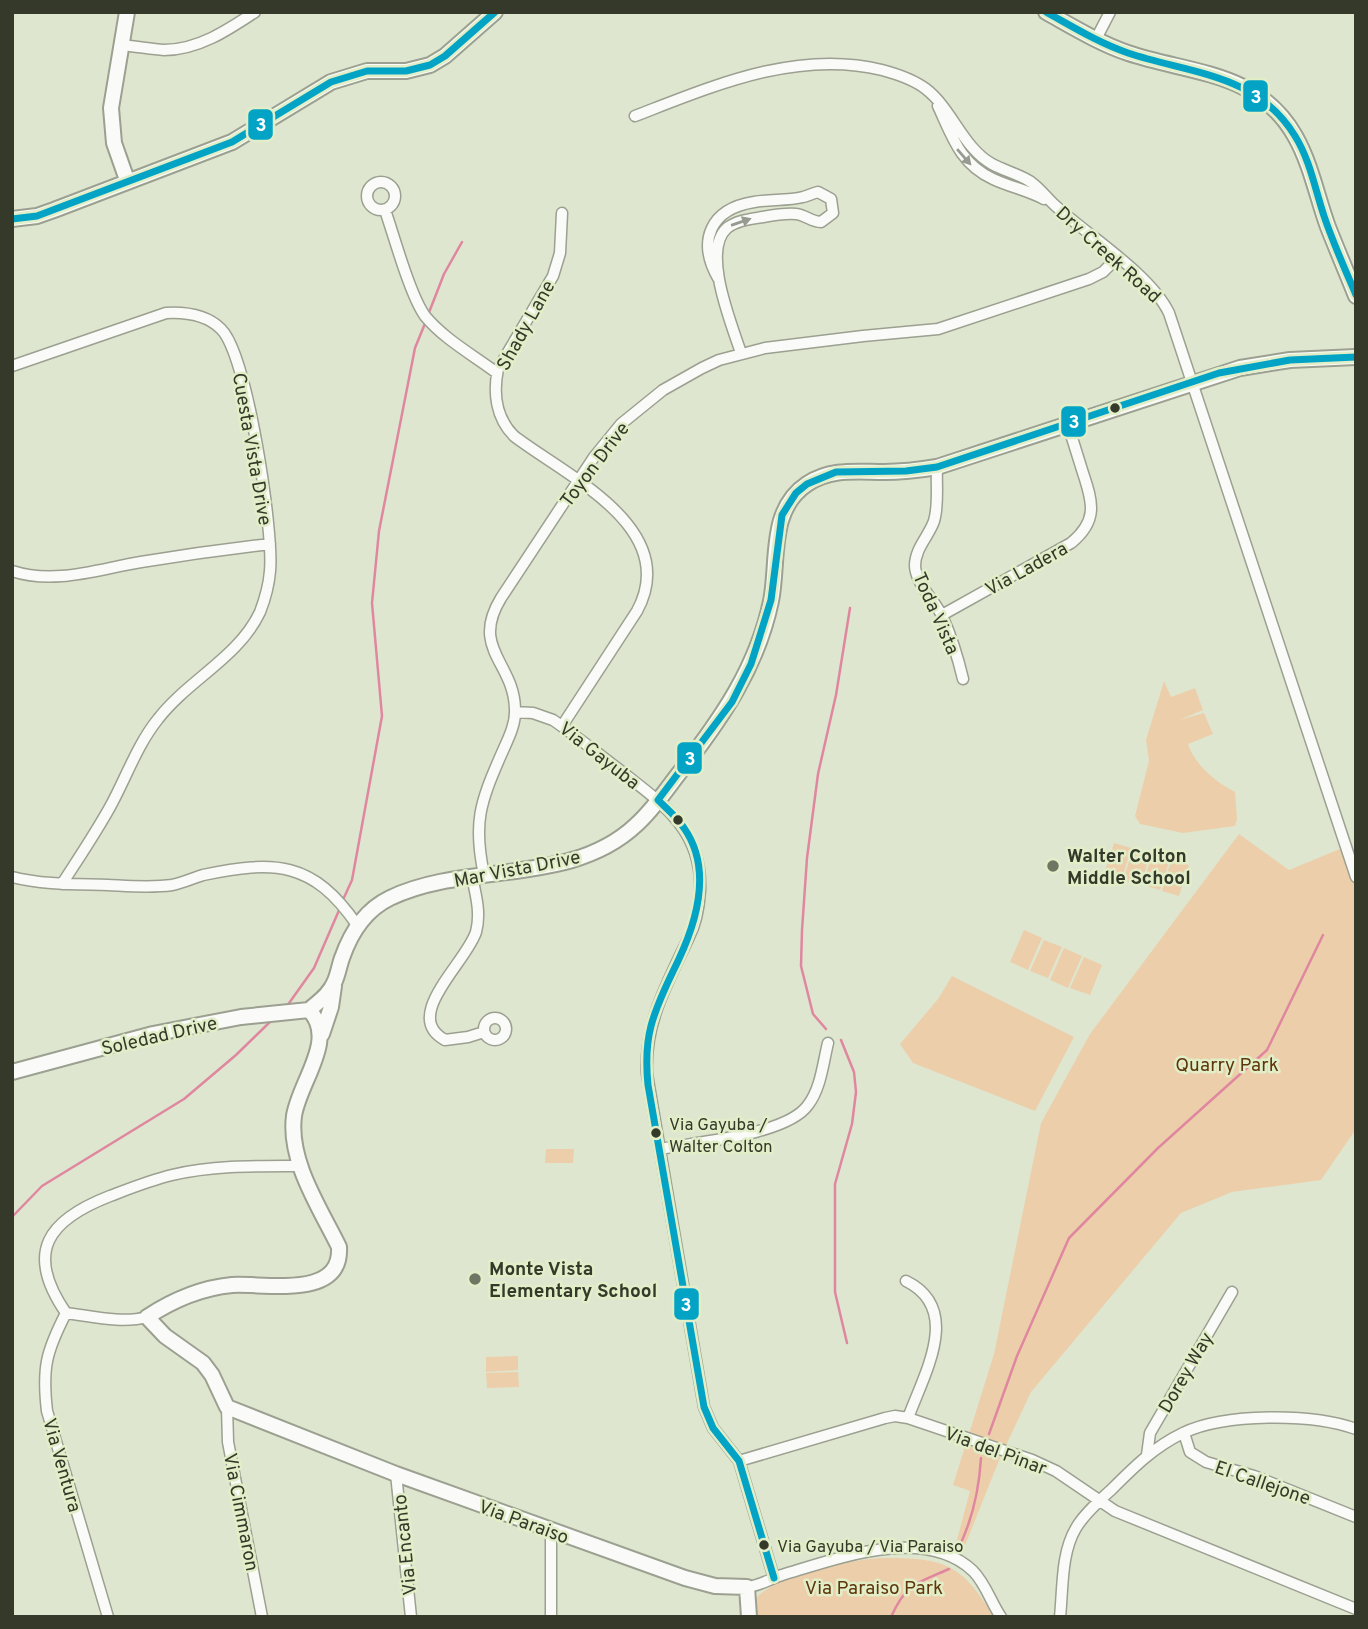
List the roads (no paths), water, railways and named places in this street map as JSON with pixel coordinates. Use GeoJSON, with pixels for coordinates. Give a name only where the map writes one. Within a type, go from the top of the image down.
{"type":"FeatureCollection","features":[{"type":"Feature","properties":{"kind":"street"},"geometry":{"type":"LineString","coordinates":[[127,12],[112,90],[111,123],[114,143],[127,180]]}},
{"type":"Feature","properties":{"kind":"street"},"geometry":{"type":"LineString","coordinates":[[120,45],[164,50],[188,47],[209,39],[255,12]]}},
{"type":"Feature","properties":{"kind":"street"},"geometry":{"type":"LineString","coordinates":[[12,219],[37,216],[232,142],[331,82],[368,71],[406,71],[430,65],[495,12]]}},
{"type":"Feature","properties":{"kind":"street"},"geometry":{"type":"LineString","coordinates":[[1046,12],[1096,39],[1144,58],[1224,78],[1259,95],[1272,106],[1302,148],[1328,227],[1356,296]]}},
{"type":"Feature","properties":{"kind":"street"},"geometry":{"type":"LineString","coordinates":[[1096,39],[1110,12]]}},
{"type":"Feature","properties":{"kind":"street","name":"Dry Creek Road"},"geometry":{"type":"LineString","coordinates":[[635,116],[739,78],[770,70],[823,64],[854,65],[890,72],[914,82],[934,96],[982,156],[996,166],[1032,182],[1056,207],[1154,289],[1165,304],[1356,877]]}},
{"type":"Feature","properties":{"kind":"street"},"geometry":{"type":"LineString","coordinates":[[718,278],[717,245],[728,227],[750,219],[793,214],[821,222],[832,213],[831,199],[818,192],[801,198],[755,202],[728,210],[715,223],[708,241],[709,261],[718,278],[741,353]]}},
{"type":"Feature","properties":{"kind":"street"},"geometry":{"type":"LineString","coordinates":[[385,210],[416,297],[426,316],[448,337],[497,373]]}},
{"type":"Feature","properties":{"kind":"street","name":"Shady Lane"},"geometry":{"type":"LineString","coordinates":[[562,213],[559,253],[553,276],[530,319],[504,356],[497,373],[498,407],[506,428],[523,443],[610,503],[626,521],[645,557],[648,578],[638,611],[562,726]]}},
{"type":"Feature","properties":{"kind":"street","name":"Toyon Drive"},"geometry":{"type":"LineString","coordinates":[[515,712],[508,680],[490,641],[489,625],[501,598],[578,481],[614,432],[641,406],[702,368],[741,353],[863,336],[938,329],[1089,279],[1103,272],[1117,258]]}},
{"type":"Feature","properties":{"kind":"street","name":"Cuesta Vista Drive"},"geometry":{"type":"LineString","coordinates":[[12,366],[166,313],[186,313],[212,322],[232,345],[250,408],[270,544],[268,585],[256,619],[233,648],[186,688],[156,721],[110,807],[62,884]]}},
{"type":"Feature","properties":{"kind":"street"},"geometry":{"type":"LineString","coordinates":[[1351,358],[1356,349]]}},
{"type":"Feature","properties":{"kind":"street","name":"Mar Vista Drive"},"geometry":{"type":"LineString","coordinates":[[357,925],[375,907],[402,893],[559,862],[596,852],[620,839],[633,828],[658,800],[732,702],[751,664],[771,600],[782,515],[796,493],[807,484],[836,472],[906,471],[937,467],[1240,368],[1316,358],[1351,358]]}},
{"type":"Feature","properties":{"kind":"street","name":"Via Ladera"},"geometry":{"type":"LineString","coordinates":[[942,615],[1072,543],[1084,531],[1091,515],[1091,495],[1068,425]]}},
{"type":"Feature","properties":{"kind":"street","name":"Toda Vista"},"geometry":{"type":"LineString","coordinates":[[937,467],[936,512],[930,530],[919,548],[915,566],[921,583],[942,615],[955,647],[963,679]]}},
{"type":"Feature","properties":{"kind":"street","name":"Cuesta Vista Drive"},"geometry":{"type":"LineString","coordinates":[[12,571],[38,576],[75,575],[270,544]]}},
{"type":"Feature","properties":{"kind":"street"},"geometry":{"type":"LineString","coordinates":[[484,1032],[445,1040],[434,1032],[429,1018],[432,1003],[475,934],[478,914],[480,810],[515,712]]}},
{"type":"Feature","properties":{"kind":"street","name":"Via Gayuba"},"geometry":{"type":"LineString","coordinates":[[515,712],[541,715],[562,726],[658,800],[689,836],[697,861],[699,906],[694,926],[660,999],[648,1039],[648,1085],[704,1407],[713,1428],[739,1461],[774,1578]]}},
{"type":"Feature","properties":{"kind":"street"},"geometry":{"type":"LineString","coordinates":[[12,877],[62,884],[154,887],[175,885],[199,876],[242,868],[283,868],[302,873],[342,903],[357,925],[329,992],[309,1010],[319,1023],[320,1038]]}},
{"type":"Feature","properties":{"kind":"street"},"geometry":{"type":"LineString","coordinates":[[300,1166],[232,1166],[173,1174],[75,1212],[63,1221],[46,1244],[49,1284],[65,1313],[139,1319],[193,1293],[232,1285],[318,1282],[335,1270],[339,1247],[300,1166],[293,1119],[331,1007],[334,983]]}},
{"type":"Feature","properties":{"kind":"street","name":"Soledad Drive"},"geometry":{"type":"LineString","coordinates":[[12,1072],[153,1034],[241,1017],[309,1010]]}},
{"type":"Feature","properties":{"kind":"street"},"geometry":{"type":"LineString","coordinates":[[660,1149],[774,1127],[795,1118],[812,1099],[828,1043]]}},
{"type":"Feature","properties":{"kind":"street"},"geometry":{"type":"LineString","coordinates":[[906,1281],[919,1287],[929,1297],[936,1316],[937,1337],[908,1418]]}},
{"type":"Feature","properties":{"kind":"street","name":"Dorey Way"},"geometry":{"type":"LineString","coordinates":[[1147,1454],[1150,1433],[1232,1293]]}},
{"type":"Feature","properties":{"kind":"street","name":"Via Ventura"},"geometry":{"type":"LineString","coordinates":[[65,1313],[52,1339],[46,1361],[44,1377],[47,1411],[107,1617]]}},
{"type":"Feature","properties":{"kind":"street"},"geometry":{"type":"LineString","coordinates":[[147,1317],[165,1336],[203,1363],[228,1407]]}},
{"type":"Feature","properties":{"kind":"street","name":"Via Paraiso"},"geometry":{"type":"LineString","coordinates":[[228,1407],[396,1474],[697,1582],[724,1587],[747,1587],[867,1551],[891,1548],[928,1551],[955,1560],[974,1572],[1001,1617]]}},
{"type":"Feature","properties":{"kind":"street","name":"Via Cimmaron"},"geometry":{"type":"LineString","coordinates":[[228,1407],[228,1443],[262,1617]]}},
{"type":"Feature","properties":{"kind":"street","name":"Via del Pinar"},"geometry":{"type":"LineString","coordinates":[[739,1461],[885,1418],[908,1418],[1032,1460],[1056,1471],[1115,1511],[1356,1609]]}},
{"type":"Feature","properties":{"kind":"street"},"geometry":{"type":"LineString","coordinates":[[1060,1617],[1069,1544],[1076,1527],[1147,1454],[1184,1433],[1216,1423],[1289,1418],[1325,1420],[1356,1429]]}},
{"type":"Feature","properties":{"kind":"street","name":"El Callejone"},"geometry":{"type":"LineString","coordinates":[[1184,1433],[1190,1451],[1206,1462],[1254,1476],[1356,1517]]}},
{"type":"Feature","properties":{"kind":"street","name":"Via Encanto"},"geometry":{"type":"LineString","coordinates":[[396,1474],[411,1617]]}},
{"type":"Feature","properties":{"kind":"street"},"geometry":{"type":"LineString","coordinates":[[551,1531],[551,1617]]}},
{"type":"Feature","properties":{"kind":"street"},"geometry":{"type":"LineString","coordinates":[[747,1587],[749,1617]]}},
{"type":"Feature","properties":{"kind":"waterway"},"geometry":{"type":"LineString","coordinates":[[428,315],[444,274],[462,242]]}},
{"type":"Feature","properties":{"kind":"waterway"},"geometry":{"type":"LineString","coordinates":[[342,902],[352,880],[382,716],[372,603],[379,531],[415,348],[426,321]]}},
{"type":"Feature","properties":{"kind":"waterway"},"geometry":{"type":"LineString","coordinates":[[826,1029],[813,1014],[801,966],[802,930],[807,858],[818,774],[836,695],[850,608]]}},
{"type":"Feature","properties":{"kind":"waterway"},"geometry":{"type":"LineString","coordinates":[[287,1006],[314,968],[340,908]]}},
{"type":"Feature","properties":{"kind":"waterway"},"geometry":{"type":"LineString","coordinates":[[989,1434],[1017,1356],[1069,1238],[1158,1148],[1267,1050],[1323,935]]}},
{"type":"Feature","properties":{"kind":"waterway"},"geometry":{"type":"LineString","coordinates":[[12,1217],[42,1186],[184,1099],[274,1018]]}},
{"type":"Feature","properties":{"kind":"waterway"},"geometry":{"type":"LineString","coordinates":[[841,1040],[854,1072],[856,1092],[852,1124],[835,1184],[835,1292],[847,1343]]}},
{"type":"Feature","properties":{"kind":"waterway"},"geometry":{"type":"LineString","coordinates":[[957,1551],[974,1506],[981,1458]]}},
{"type":"Feature","properties":{"kind":"waterway"},"geometry":{"type":"LineString","coordinates":[[891,1617],[908,1590],[949,1569]]}},
{"type":"Feature","properties":{"kind":"place","name":"Walter Colton Middle School"},"geometry":{"type":"Point","coordinates":[1053,866]}},
{"type":"Feature","properties":{"kind":"place","name":"Via Gayuba / Walter Colton"},"geometry":{"type":"Point","coordinates":[656,1133]}},
{"type":"Feature","properties":{"kind":"place","name":"Monte Vista Elementary School"},"geometry":{"type":"Point","coordinates":[475,1279]}},
{"type":"Feature","properties":{"kind":"place","name":"Via Gayuba / Via Paraiso"},"geometry":{"type":"Point","coordinates":[764,1545]}},
{"type":"Feature","properties":{"kind":"park label","name":"Quarry Park"},"geometry":{"type":"Point","coordinates":[1227,1064]}},
{"type":"Feature","properties":{"kind":"park label","name":"Via Paraiso Park"},"geometry":{"type":"Point","coordinates":[874,1587]}}]}
